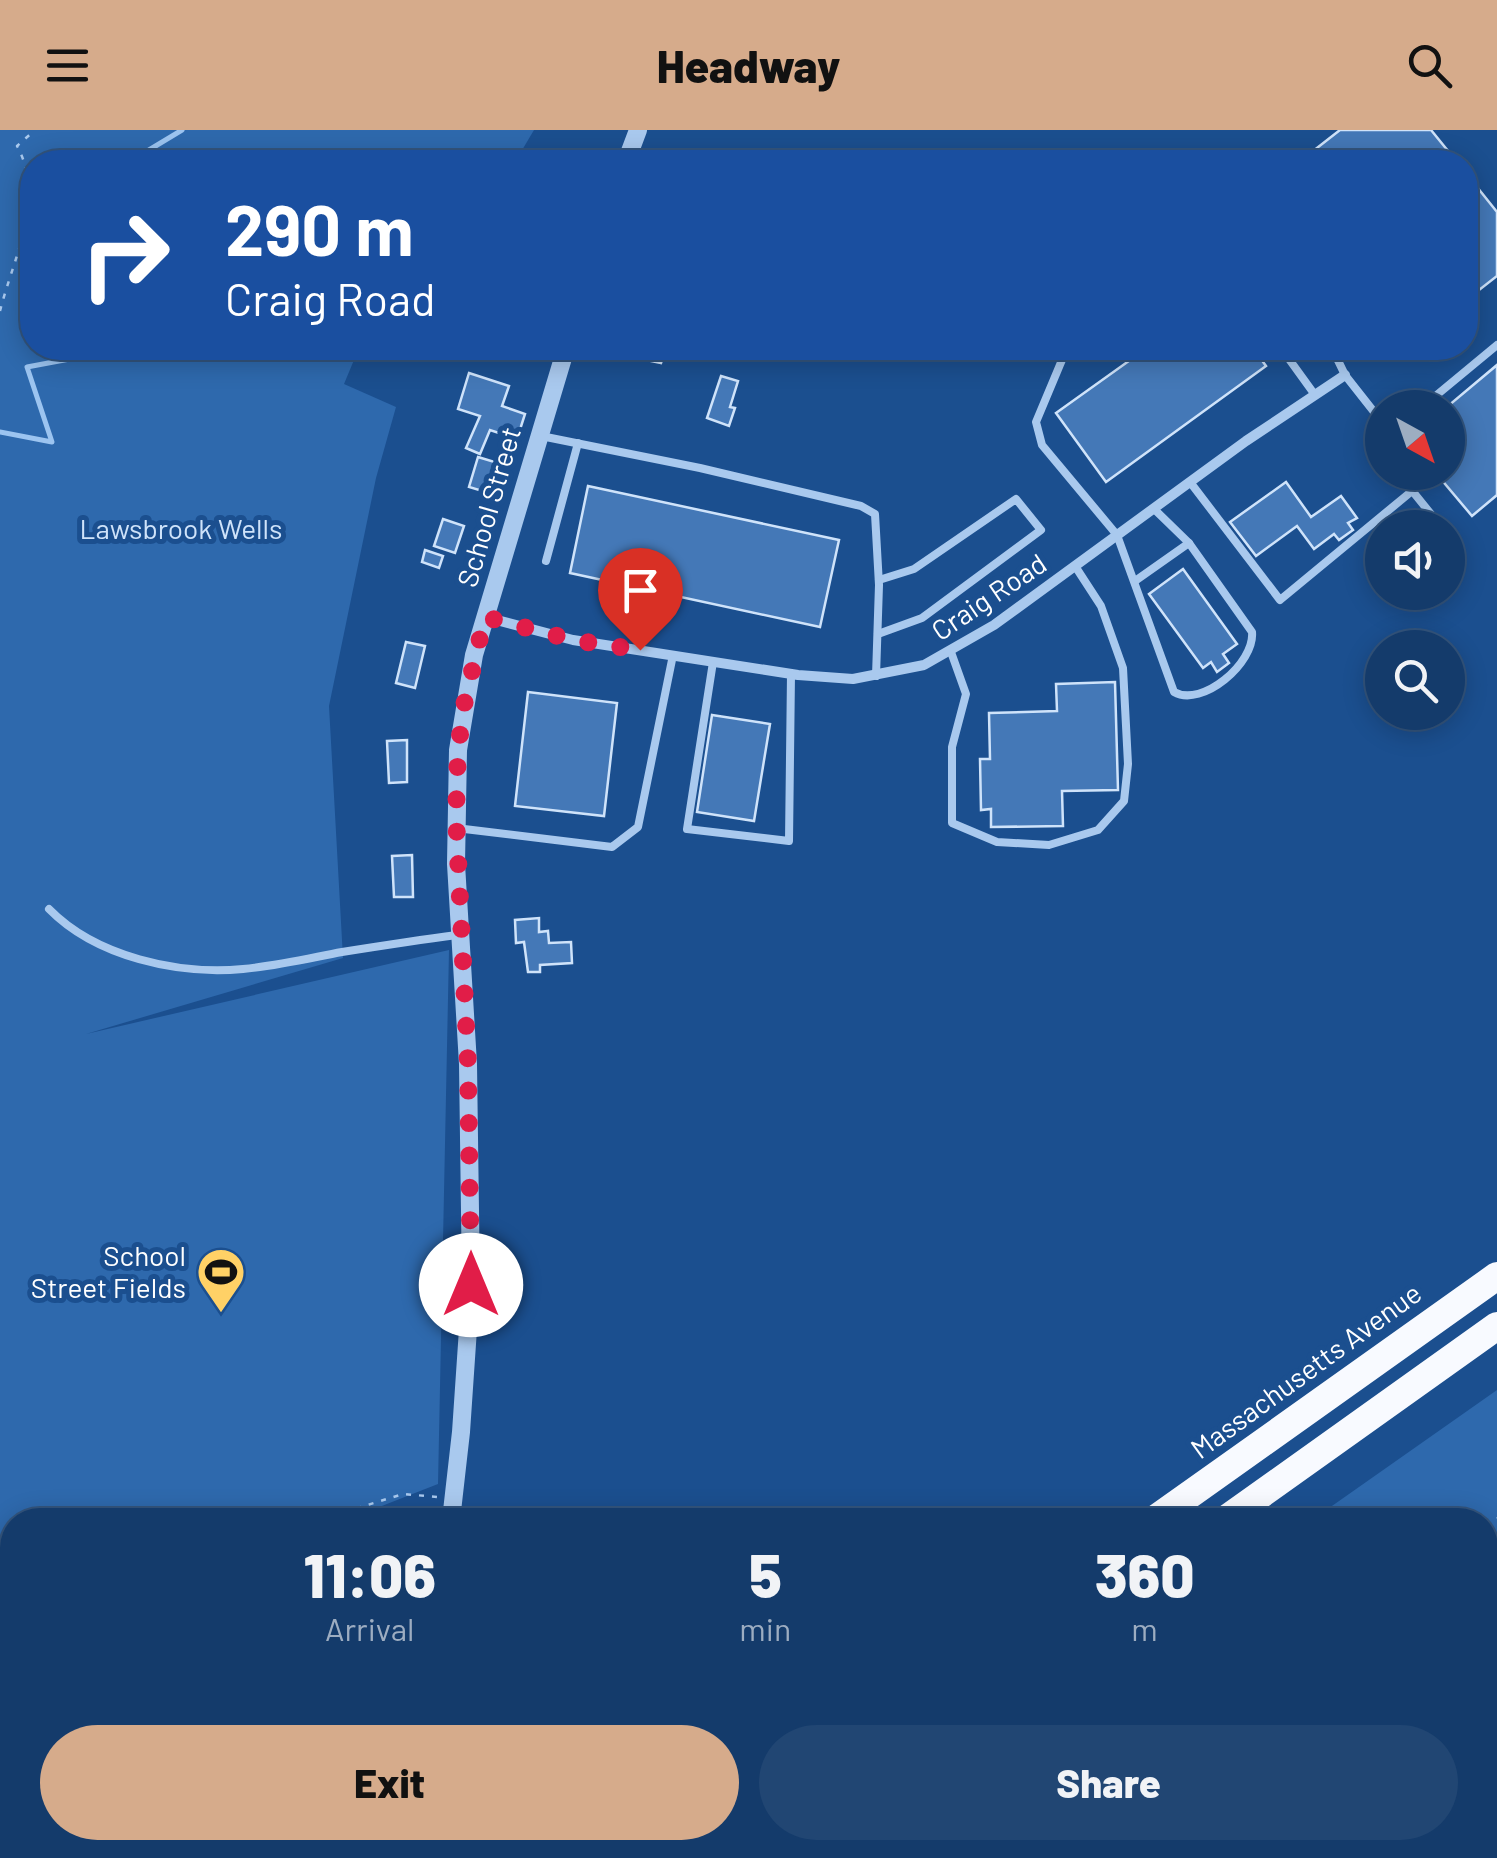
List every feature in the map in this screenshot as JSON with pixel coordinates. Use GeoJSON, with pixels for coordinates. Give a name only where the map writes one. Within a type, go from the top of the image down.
{"type":"FeatureCollection","features":[{"type":"Feature","properties":{"kind":"highway","name":"Massachusetts Avenue"},"geometry":{"type":"LineString","coordinates":[[1171,1508],[1497,1276]]}},
{"type":"Feature","properties":{"kind":"highway"},"geometry":{"type":"LineString","coordinates":[[1242,1508],[1497,1326]]}},
{"type":"Feature","properties":{"kind":"street","name":"School Street"},"geometry":{"type":"LineString","coordinates":[[452,1508],[471,1285],[470,1123],[456,828],[458,750],[464,705],[485,617],[562,360]]}},
{"type":"Feature","properties":{"kind":"street","name":"Craig Road"},"geometry":{"type":"LineString","coordinates":[[485,617],[573,640],[791,674],[854,679],[924,665],[951,652],[1344,376]]}},
{"type":"Feature","properties":{"kind":"lane"},"geometry":{"type":"LineString","coordinates":[[1443,390],[1497,345]]}},
{"type":"Feature","properties":{"kind":"lane"},"geometry":{"type":"LineString","coordinates":[[1062,360],[1036,422],[1042,445],[1118,534],[1174,692],[1184,697],[1204,692],[1239,668],[1253,642],[1252,632],[1189,543],[1154,510]]}},
{"type":"Feature","properties":{"kind":"lane"},"geometry":{"type":"LineString","coordinates":[[1290,360],[1316,395]]}},
{"type":"Feature","properties":{"kind":"lane"},"geometry":{"type":"LineString","coordinates":[[1337,360],[1344,376],[1365,401]]}},
{"type":"Feature","properties":{"kind":"lane"},"geometry":{"type":"LineString","coordinates":[[539,436],[862,506],[875,514],[879,580],[876,676]]}},
{"type":"Feature","properties":{"kind":"lane"},"geometry":{"type":"LineString","coordinates":[[546,562],[578,443]]}},
{"type":"Feature","properties":{"kind":"lane"},"geometry":{"type":"LineString","coordinates":[[1190,482],[1280,600],[1412,491],[1428,510]]}},
{"type":"Feature","properties":{"kind":"lane"},"geometry":{"type":"LineString","coordinates":[[878,634],[922,618],[1041,530],[1016,499],[914,569],[879,580]]}},
{"type":"Feature","properties":{"kind":"lane"},"geometry":{"type":"LineString","coordinates":[[1135,581],[1189,543]]}},
{"type":"Feature","properties":{"kind":"lane"},"geometry":{"type":"LineString","coordinates":[[951,652],[966,694],[952,747],[952,824],[996,842],[1049,845],[1098,830],[1124,801],[1128,764],[1123,668],[1101,606],[1074,566]]}},
{"type":"Feature","properties":{"kind":"lane"},"geometry":{"type":"LineString","coordinates":[[456,828],[612,847],[638,827],[673,656]]}},
{"type":"Feature","properties":{"kind":"lane"},"geometry":{"type":"LineString","coordinates":[[713,662],[687,829],[789,841],[791,674]]}},
{"type":"Feature","properties":{"kind":"lane"},"geometry":{"type":"LineString","coordinates":[[49,909],[90,939],[126,954],[208,970],[245,969],[462,934]]}},
{"type":"Feature","properties":{"kind":"path"},"geometry":{"type":"LineString","coordinates":[[20,152],[17,146],[36,130]]}},
{"type":"Feature","properties":{"kind":"path"},"geometry":{"type":"LineString","coordinates":[[0,311],[20,252]]}},
{"type":"Feature","properties":{"kind":"path"},"geometry":{"type":"LineString","coordinates":[[358,1508],[403,1494],[453,1498]]}},
{"type":"Feature","properties":{"kind":"green space","name":"Lawsbrook Wells"},"geometry":{"type":"Polygon","coordinates":[[[0,130],[534,130],[522,150],[20,150],[20,360],[354,360],[344,384],[396,407],[376,478],[329,706],[343,958],[86,1034],[449,950],[438,1484],[377,1508],[0,1508],[0,130]]]}},
{"type":"Feature","properties":{"kind":"green space"},"geometry":{"type":"Polygon","coordinates":[[[1497,1390],[1497,1508],[1329,1508],[1497,1390]]]}},
{"type":"Feature","properties":{"kind":"building"},"geometry":{"type":"Polygon","coordinates":[[[1340,130],[1431,130],[1447,150],[1314,150],[1340,130]]]}},
{"type":"Feature","properties":{"kind":"building"},"geometry":{"type":"Polygon","coordinates":[[[1478,188],[1497,212],[1497,276],[1478,291],[1478,188]]]}},
{"type":"Feature","properties":{"kind":"building"},"geometry":{"type":"Polygon","coordinates":[[[1130,360],[1262,360],[1266,366],[1106,482],[1056,413],[1130,360]]]}},
{"type":"Feature","properties":{"kind":"building"},"geometry":{"type":"Polygon","coordinates":[[[1497,365],[1497,495],[1472,516],[1450,490],[1465,490],[1465,392],[1497,365]]]}},
{"type":"Feature","properties":{"kind":"building"},"geometry":{"type":"Polygon","coordinates":[[[469,373],[509,386],[502,406],[525,414],[517,439],[490,430],[480,454],[466,448],[480,416],[458,409],[469,373]]]}},
{"type":"Feature","properties":{"kind":"building"},"geometry":{"type":"Polygon","coordinates":[[[721,376],[738,381],[729,426],[707,418],[721,376]]]}},
{"type":"Feature","properties":{"kind":"building"},"geometry":{"type":"Polygon","coordinates":[[[478,457],[498,463],[489,493],[469,487],[478,457]]]}},
{"type":"Feature","properties":{"kind":"building"},"geometry":{"type":"Polygon","coordinates":[[[1286,482],[1311,517],[1341,496],[1357,518],[1348,523],[1353,530],[1339,540],[1334,534],[1314,549],[1297,526],[1256,556],[1230,522],[1286,482]]]}},
{"type":"Feature","properties":{"kind":"building"},"geometry":{"type":"Polygon","coordinates":[[[588,486],[839,540],[820,627],[570,573],[588,486]]]}},
{"type":"Feature","properties":{"kind":"building"},"geometry":{"type":"Polygon","coordinates":[[[443,519],[464,526],[455,553],[434,546],[443,519]]]}},
{"type":"Feature","properties":{"kind":"building"},"geometry":{"type":"Polygon","coordinates":[[[425,550],[443,556],[439,568],[422,562],[425,550]]]}},
{"type":"Feature","properties":{"kind":"building"},"geometry":{"type":"Polygon","coordinates":[[[1183,569],[1237,644],[1223,654],[1229,663],[1217,672],[1211,662],[1203,668],[1149,594],[1183,569]]]}},
{"type":"Feature","properties":{"kind":"building"},"geometry":{"type":"Polygon","coordinates":[[[406,642],[425,646],[415,688],[396,683],[406,642]]]}},
{"type":"Feature","properties":{"kind":"building"},"geometry":{"type":"Polygon","coordinates":[[[1115,682],[1118,790],[1062,791],[1063,826],[991,827],[991,809],[981,810],[980,759],[990,759],[989,713],[1057,711],[1056,684],[1115,682]]]}},
{"type":"Feature","properties":{"kind":"building"},"geometry":{"type":"Polygon","coordinates":[[[528,692],[617,703],[604,816],[515,806],[528,692]]]}},
{"type":"Feature","properties":{"kind":"building"},"geometry":{"type":"Polygon","coordinates":[[[712,715],[770,724],[754,821],[697,812],[712,715]]]}},
{"type":"Feature","properties":{"kind":"building"},"geometry":{"type":"Polygon","coordinates":[[[407,740],[407,782],[389,783],[387,741],[407,740]]]}},
{"type":"Feature","properties":{"kind":"building"},"geometry":{"type":"Polygon","coordinates":[[[412,855],[413,897],[394,897],[392,856],[412,855]]]}},
{"type":"Feature","properties":{"kind":"building"},"geometry":{"type":"Polygon","coordinates":[[[539,918],[539,932],[548,931],[549,943],[571,942],[572,963],[540,965],[540,972],[528,972],[524,942],[516,943],[515,920],[539,918]]]}},
{"type":"Feature","properties":{"kind":"waterway"},"geometry":{"type":"LineString","coordinates":[[149,150],[182,130]]}},
{"type":"Feature","properties":{"kind":"waterway"},"geometry":{"type":"LineString","coordinates":[[0,432],[52,442],[27,367],[64,360]]}},
{"type":"Feature","properties":{"kind":"place","name":"School Street Fields"},"geometry":{"type":"Point","coordinates":[221,1314]}},
{"type":"Feature","properties":{"kind":"route"},"geometry":{"type":"LineString","coordinates":[[471,1285],[471,1143],[456,816],[458,750],[474,655],[485,617],[573,640],[640,650]]}}]}
